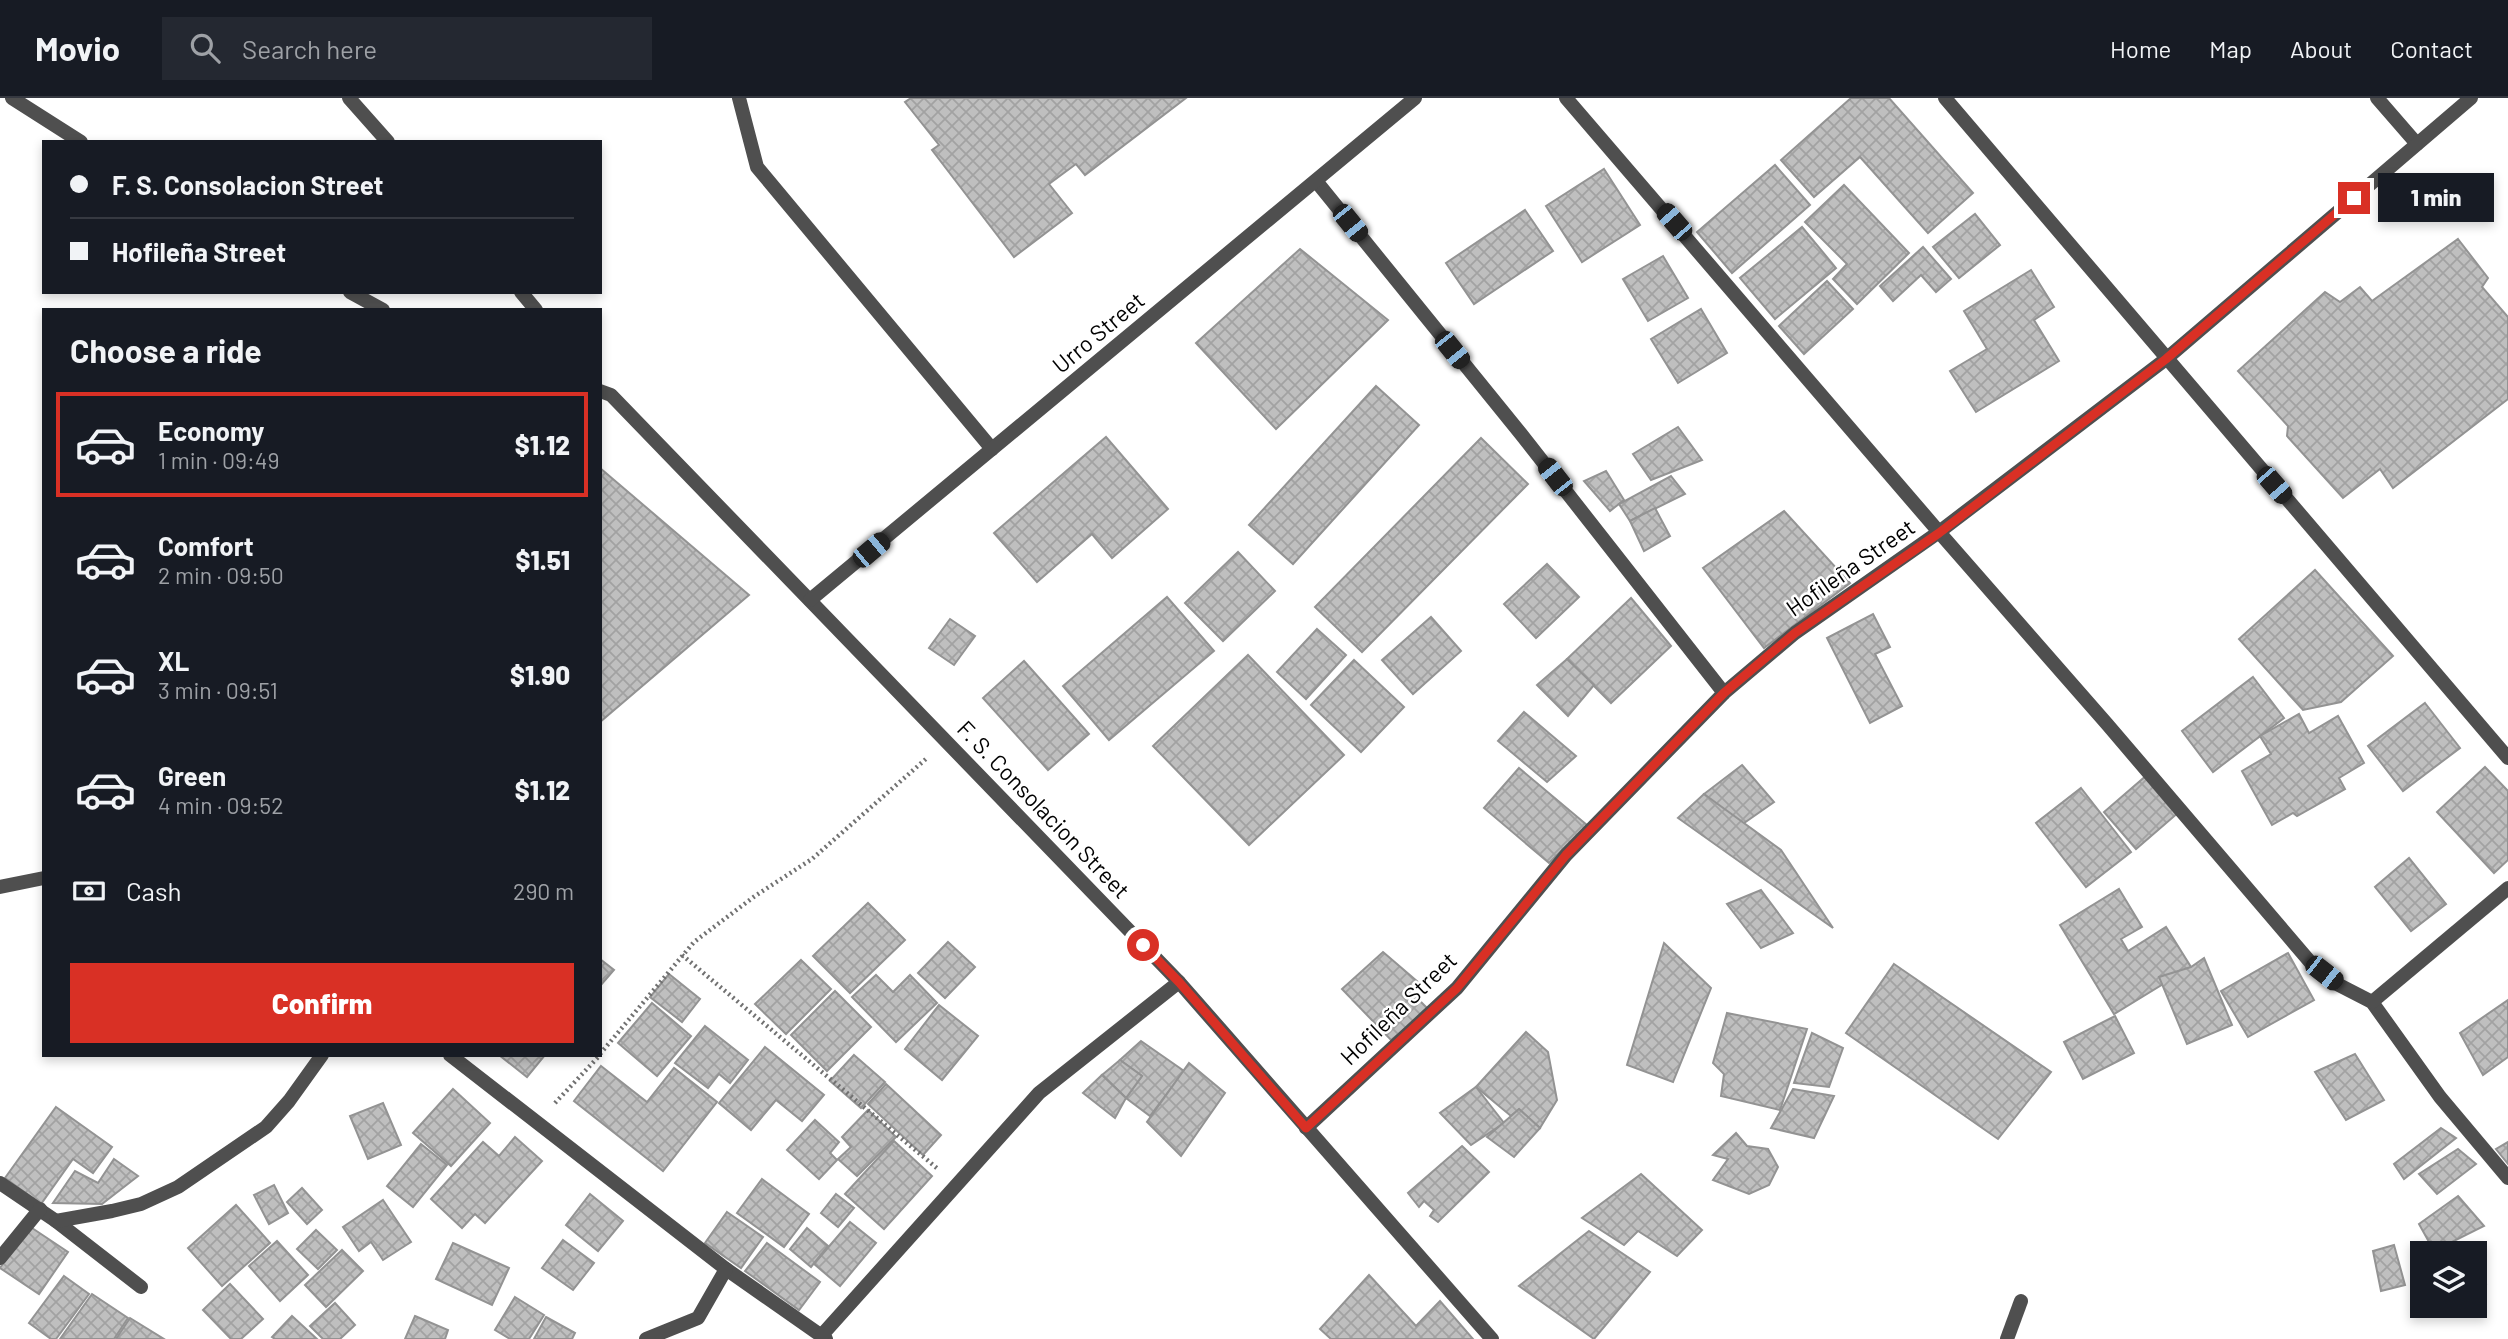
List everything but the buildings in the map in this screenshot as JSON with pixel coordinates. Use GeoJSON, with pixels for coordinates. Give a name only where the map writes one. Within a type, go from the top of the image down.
{"type":"FeatureCollection","features":[{"type":"Feature","properties":{"kind":"street"},"geometry":{"type":"LineString","coordinates":[[12,98],[77,140]]}},
{"type":"Feature","properties":{"kind":"street"},"geometry":{"type":"LineString","coordinates":[[349,98],[386,140]]}},
{"type":"Feature","properties":{"kind":"street"},"geometry":{"type":"LineString","coordinates":[[739,98],[757,167],[992,449]]}},
{"type":"Feature","properties":{"kind":"street","name":"Urro Street"},"geometry":{"type":"LineString","coordinates":[[810,600],[1416,98]]}},
{"type":"Feature","properties":{"kind":"street"},"geometry":{"type":"LineString","coordinates":[[1566,98],[2311,963],[2337,984],[2372,1002],[2440,1097],[2508,1178]]}},
{"type":"Feature","properties":{"kind":"street"},"geometry":{"type":"LineString","coordinates":[[1945,98],[2508,758]]}},
{"type":"Feature","properties":{"kind":"street"},"geometry":{"type":"LineString","coordinates":[[2377,98],[2417,144]]}},
{"type":"Feature","properties":{"kind":"street","name":"Hofileña Street"},"geometry":{"type":"LineString","coordinates":[[1306,1128],[1457,988],[1566,855],[1724,693],[1795,633],[1939,533],[2166,359],[2471,98]]}},
{"type":"Feature","properties":{"kind":"street"},"geometry":{"type":"LineString","coordinates":[[1316,181],[1521,434],[1724,693]]}},
{"type":"Feature","properties":{"kind":"street"},"geometry":{"type":"LineString","coordinates":[[354,294],[379,308]]}},
{"type":"Feature","properties":{"kind":"street"},"geometry":{"type":"LineString","coordinates":[[523,294],[534,308]]}},
{"type":"Feature","properties":{"kind":"street","name":"F. S. Consolacion Street"},"geometry":{"type":"LineString","coordinates":[[606,393],[1179,982],[1492,1339]]}},
{"type":"Feature","properties":{"kind":"street"},"geometry":{"type":"LineString","coordinates":[[0,887],[42,878]]}},
{"type":"Feature","properties":{"kind":"street"},"geometry":{"type":"LineString","coordinates":[[2372,1002],[2508,888]]}},
{"type":"Feature","properties":{"kind":"street"},"geometry":{"type":"LineString","coordinates":[[453,1057],[726,1269],[824,1337],[1039,1093],[1179,982]]}},
{"type":"Feature","properties":{"kind":"street"},"geometry":{"type":"LineString","coordinates":[[56,1220],[141,1204],[178,1187],[266,1126],[289,1101],[321,1057]]}},
{"type":"Feature","properties":{"kind":"street"},"geometry":{"type":"LineString","coordinates":[[0,1183],[56,1220],[141,1287]]}},
{"type":"Feature","properties":{"kind":"street"},"geometry":{"type":"LineString","coordinates":[[0,1258],[40,1209]]}},
{"type":"Feature","properties":{"kind":"street"},"geometry":{"type":"LineString","coordinates":[[646,1339],[698,1318],[726,1269]]}},
{"type":"Feature","properties":{"kind":"street"},"geometry":{"type":"LineString","coordinates":[[2007,1339],[2021,1301]]}},
{"type":"Feature","properties":{"kind":"path"},"geometry":{"type":"LineString","coordinates":[[602,1053],[694,942],[755,896],[812,859],[946,741]]}},
{"type":"Feature","properties":{"kind":"path"},"geometry":{"type":"LineString","coordinates":[[682,955],[958,1185]]}},
{"type":"Feature","properties":{"kind":"path"},"geometry":{"type":"LineString","coordinates":[[537,1122],[598,1057]]}},
{"type":"Feature","properties":{"kind":"route"},"geometry":{"type":"LineString","coordinates":[[1143,945],[1179,982],[1306,1128],[1457,988],[1566,855],[1724,693],[1795,633],[1939,533],[2166,359],[2354,198]]}}]}
